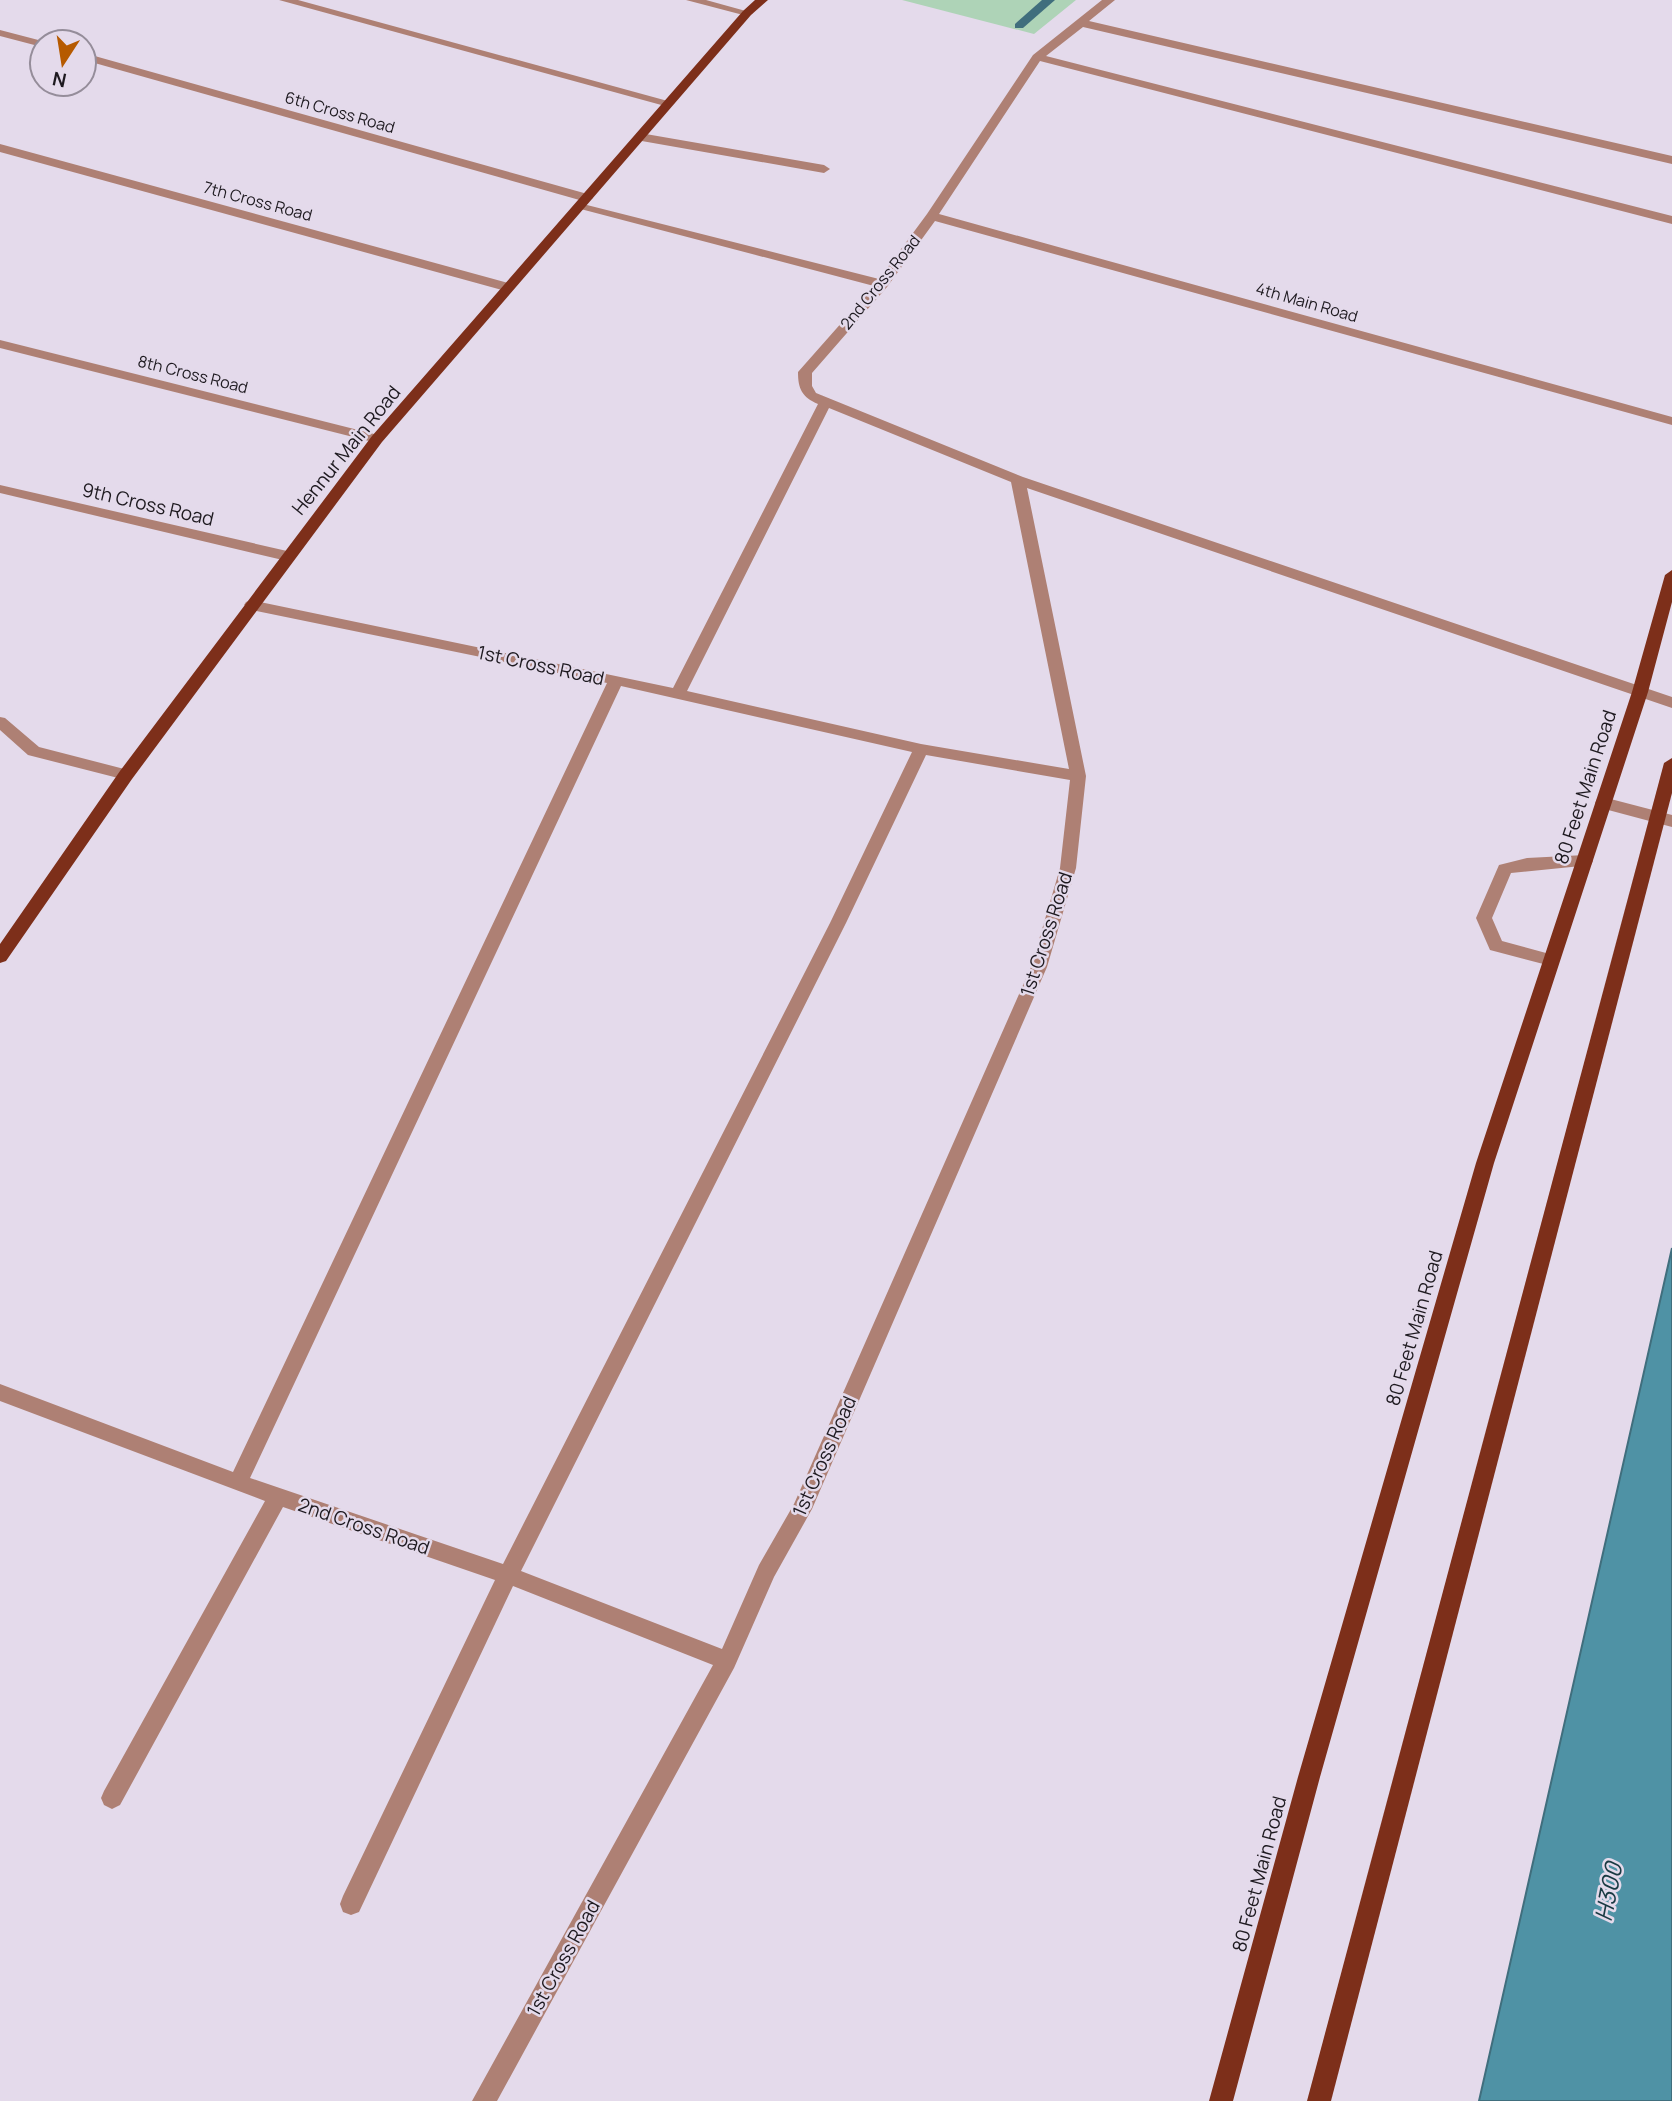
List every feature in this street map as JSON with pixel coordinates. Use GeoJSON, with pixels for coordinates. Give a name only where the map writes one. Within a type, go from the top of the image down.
{"type":"FeatureCollection","features":[{"type":"Feature","properties":{"kind":"main road","name":"Hennur Main Road"},"geometry":{"type":"LineString","coordinates":[[0,957],[126,775],[377,439],[747,13],[762,0]]}},
{"type":"Feature","properties":{"kind":"main road","name":"80 Feet Main Road"},"geometry":{"type":"LineString","coordinates":[[1221,2101],[1309,1777],[1485,1163],[1640,692],[1672,575]]}},
{"type":"Feature","properties":{"kind":"main road"},"geometry":{"type":"LineString","coordinates":[[1319,2101],[1665,819],[1672,763]]}},
{"type":"Feature","properties":{"kind":"street"},"geometry":{"type":"LineString","coordinates":[[285,0],[669,103]]}},
{"type":"Feature","properties":{"kind":"street"},"geometry":{"type":"LineString","coordinates":[[692,0],[747,13]]}},
{"type":"Feature","properties":{"kind":"street","name":"2nd Cross Road"},"geometry":{"type":"LineString","coordinates":[[825,403],[811,396],[806,386],[805,372],[882,284],[932,216],[1037,57],[1109,0]]}},
{"type":"Feature","properties":{"kind":"street"},"geometry":{"type":"LineString","coordinates":[[1082,23],[1672,160]]}},
{"type":"Feature","properties":{"kind":"street"},"geometry":{"type":"LineString","coordinates":[[0,33],[28,40]]}},
{"type":"Feature","properties":{"kind":"street"},"geometry":{"type":"LineString","coordinates":[[1037,57],[1672,220]]}},
{"type":"Feature","properties":{"kind":"street","name":"6th Cross Road"},"geometry":{"type":"LineString","coordinates":[[98,60],[583,202],[882,284]]}},
{"type":"Feature","properties":{"kind":"street"},"geometry":{"type":"LineString","coordinates":[[640,137],[824,169]]}},
{"type":"Feature","properties":{"kind":"street","name":"7th Cross Road"},"geometry":{"type":"LineString","coordinates":[[0,148],[507,287]]}},
{"type":"Feature","properties":{"kind":"street","name":"4th Main Road"},"geometry":{"type":"LineString","coordinates":[[932,216],[1672,421]]}},
{"type":"Feature","properties":{"kind":"street","name":"8th Cross Road"},"geometry":{"type":"LineString","coordinates":[[0,344],[377,439]]}},
{"type":"Feature","properties":{"kind":"street"},"geometry":{"type":"LineString","coordinates":[[677,694],[825,403],[1018,481],[1672,703]]}},
{"type":"Feature","properties":{"kind":"street","name":"1st Cross Road"},"geometry":{"type":"LineString","coordinates":[[484,2101],[727,1661],[766,1572],[802,1509],[1039,967],[1068,868],[1078,776],[1018,481]]}},
{"type":"Feature","properties":{"kind":"street","name":"9th Cross Road"},"geometry":{"type":"LineString","coordinates":[[0,489],[287,556]]}},
{"type":"Feature","properties":{"kind":"street","name":"1st Cross Road"},"geometry":{"type":"LineString","coordinates":[[251,606],[617,680],[921,749],[1078,776]]}},
{"type":"Feature","properties":{"kind":"street"},"geometry":{"type":"LineString","coordinates":[[238,1483],[617,680]]}},
{"type":"Feature","properties":{"kind":"street"},"geometry":{"type":"LineString","coordinates":[[0,722],[34,751],[126,775]]}},
{"type":"Feature","properties":{"kind":"street"},"geometry":{"type":"LineString","coordinates":[[351,1904],[508,1575],[838,923],[921,749]]}},
{"type":"Feature","properties":{"kind":"street"},"geometry":{"type":"LineString","coordinates":[[1603,803],[1665,819]]}},
{"type":"Feature","properties":{"kind":"street"},"geometry":{"type":"LineString","coordinates":[[1551,960],[1496,946],[1484,918],[1491,897],[1505,869],[1527,864],[1585,861]]}},
{"type":"Feature","properties":{"kind":"street","name":"2nd Cross Road"},"geometry":{"type":"LineString","coordinates":[[0,1392],[238,1483],[508,1575],[727,1661]]}},
{"type":"Feature","properties":{"kind":"street"},"geometry":{"type":"LineString","coordinates":[[113,1798],[278,1496]]}},
{"type":"Feature","properties":{"kind":"green space"},"geometry":{"type":"Polygon","coordinates":[[[902,0],[1076,0],[1034,34],[902,0]]]}},
{"type":"Feature","properties":{"kind":"water","name":"H300"},"geometry":{"type":"Polygon","coordinates":[[[1672,1248],[1672,2101],[1479,2101],[1672,1248]]]}},
{"type":"Feature","properties":{"kind":"waterway"},"geometry":{"type":"LineString","coordinates":[[1019,26],[1049,0]]}}]}
